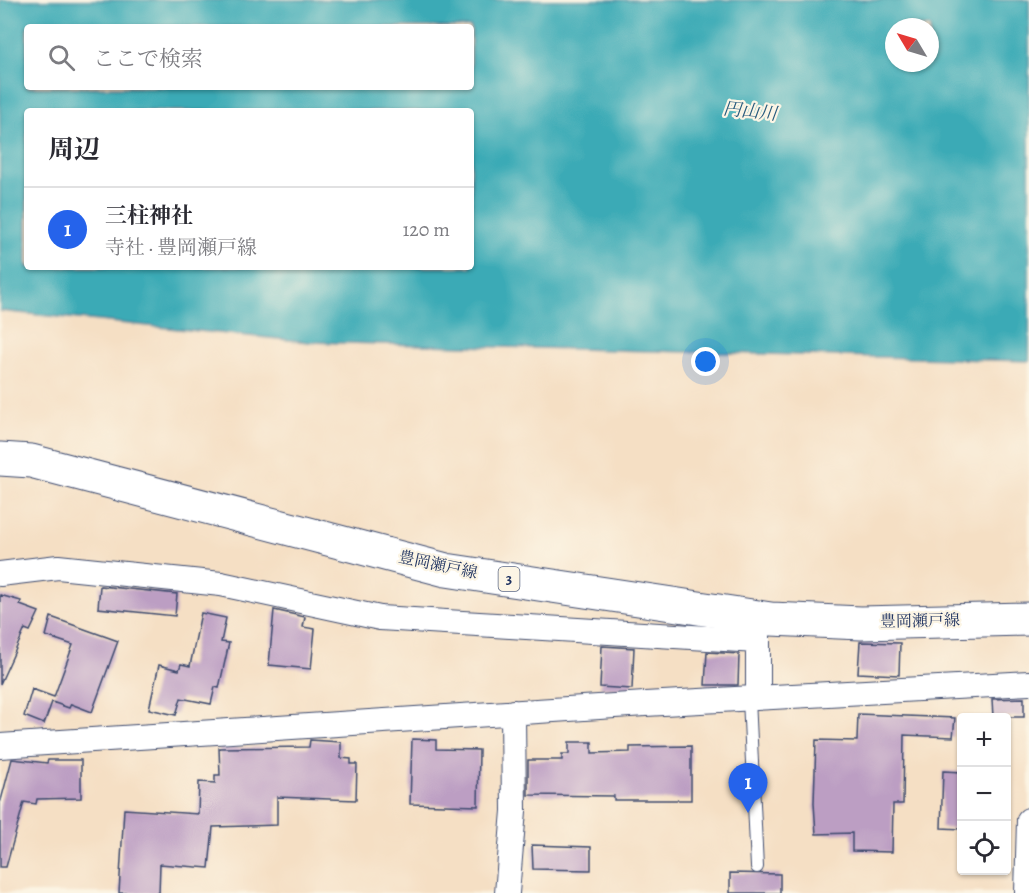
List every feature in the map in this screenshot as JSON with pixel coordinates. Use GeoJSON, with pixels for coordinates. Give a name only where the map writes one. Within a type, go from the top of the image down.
{"type":"FeatureCollection","features":[{"type":"Feature","properties":{"kind":"main road","name":"豊岡瀬戸線"},"geometry":{"type":"LineString","coordinates":[[0,459],[31,461],[446,570],[758,629],[861,623],[1029,619]]}},
{"type":"Feature","properties":{"kind":"street"},"geometry":{"type":"LineString","coordinates":[[0,574],[58,567],[221,584],[380,618],[758,629],[754,698]]}},
{"type":"Feature","properties":{"kind":"street"},"geometry":{"type":"LineString","coordinates":[[0,746],[513,712],[1029,683]]}},
{"type":"Feature","properties":{"kind":"street"},"geometry":{"type":"LineString","coordinates":[[507,893],[514,811],[513,712]]}},
{"type":"Feature","properties":{"kind":"street"},"geometry":{"type":"LineString","coordinates":[[1027,893],[1029,820]]}},
{"type":"Feature","properties":{"kind":"lane"},"geometry":{"type":"LineString","coordinates":[[754,698],[757,867]]}},
{"type":"Feature","properties":{"kind":"water","name":"円山川"},"geometry":{"type":"Polygon","coordinates":[[[0,0],[1029,0],[1029,361],[309,342],[0,311],[0,0]]]}},
{"type":"Feature","properties":{"kind":"building"},"geometry":{"type":"Polygon","coordinates":[[[100,586],[177,594],[175,616],[98,608],[100,586]]]}},
{"type":"Feature","properties":{"kind":"building"},"geometry":{"type":"Polygon","coordinates":[[[0,595],[21,601],[20,605],[39,612],[30,631],[25,629],[0,684],[0,595]]]}},
{"type":"Feature","properties":{"kind":"building"},"geometry":{"type":"Polygon","coordinates":[[[274,610],[305,617],[303,627],[315,629],[311,669],[269,665],[274,610]]]}},
{"type":"Feature","properties":{"kind":"building"},"geometry":{"type":"Polygon","coordinates":[[[201,613],[226,618],[221,642],[229,643],[219,688],[215,687],[211,704],[181,698],[176,715],[149,709],[159,665],[179,670],[181,664],[190,666],[201,613]]]}},
{"type":"Feature","properties":{"kind":"building"},"geometry":{"type":"Polygon","coordinates":[[[51,617],[118,641],[92,712],[71,704],[69,708],[52,702],[44,724],[24,716],[32,689],[54,697],[73,645],[46,636],[51,617]]]}},
{"type":"Feature","properties":{"kind":"building"},"geometry":{"type":"Polygon","coordinates":[[[860,642],[900,643],[899,675],[858,673],[860,642]]]}},
{"type":"Feature","properties":{"kind":"building"},"geometry":{"type":"Polygon","coordinates":[[[602,646],[634,648],[632,689],[600,687],[602,646]]]}},
{"type":"Feature","properties":{"kind":"building"},"geometry":{"type":"Polygon","coordinates":[[[707,652],[739,654],[738,685],[705,685],[707,652]]]}},
{"type":"Feature","properties":{"kind":"building"},"geometry":{"type":"Polygon","coordinates":[[[1024,698],[1024,717],[1011,717],[1011,713],[993,713],[992,699],[1024,698]]]}},
{"type":"Feature","properties":{"kind":"building"},"geometry":{"type":"Polygon","coordinates":[[[858,714],[955,718],[953,737],[904,735],[903,804],[893,804],[892,852],[852,851],[852,833],[816,834],[814,803],[816,740],[857,741],[858,714]]]}},
{"type":"Feature","properties":{"kind":"building"},"geometry":{"type":"Polygon","coordinates":[[[412,739],[436,740],[436,749],[479,750],[478,806],[410,804],[412,739]]]}},
{"type":"Feature","properties":{"kind":"building"},"geometry":{"type":"Polygon","coordinates":[[[310,740],[341,742],[341,758],[351,759],[351,764],[357,764],[356,800],[277,797],[277,825],[213,827],[209,868],[160,864],[159,893],[119,893],[124,809],[198,814],[199,782],[215,783],[215,775],[220,775],[219,748],[309,747],[310,740]]]}},
{"type":"Feature","properties":{"kind":"building"},"geometry":{"type":"Polygon","coordinates":[[[569,742],[592,742],[592,753],[630,752],[630,747],[691,746],[691,800],[614,800],[614,796],[528,795],[528,760],[562,760],[562,754],[569,754],[569,742]]]}},
{"type":"Feature","properties":{"kind":"building"},"geometry":{"type":"Polygon","coordinates":[[[12,759],[47,763],[48,760],[81,760],[81,798],[37,799],[36,804],[24,802],[6,867],[0,867],[0,804],[12,759]]]}},
{"type":"Feature","properties":{"kind":"building"},"geometry":{"type":"Polygon","coordinates":[[[943,771],[957,772],[957,829],[941,828],[943,771]]]}},
{"type":"Feature","properties":{"kind":"building"},"geometry":{"type":"Polygon","coordinates":[[[532,845],[591,847],[591,870],[533,869],[532,845]]]}},
{"type":"Feature","properties":{"kind":"building"},"geometry":{"type":"Polygon","coordinates":[[[730,873],[780,874],[780,893],[730,893],[730,873]]]}},
{"type":"Feature","properties":{"kind":"place","name":"三柱神社"},"geometry":{"type":"Point","coordinates":[748,813]}}]}
